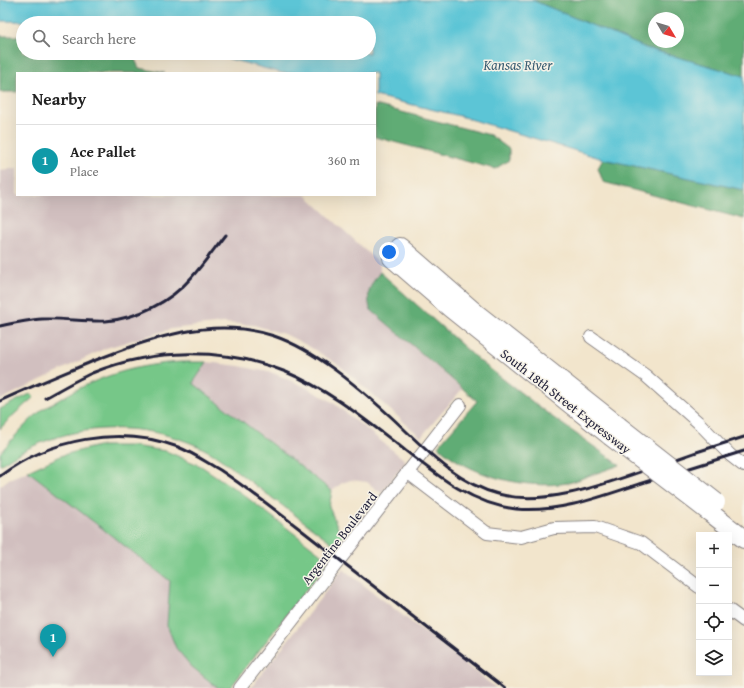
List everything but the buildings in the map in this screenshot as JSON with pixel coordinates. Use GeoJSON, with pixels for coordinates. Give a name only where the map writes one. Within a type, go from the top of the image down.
{"type":"FeatureCollection","features":[{"type":"Feature","properties":{"kind":"highway","name":"South 18th Street Expressway"},"geometry":{"type":"LineString","coordinates":[[396,253],[450,308],[712,506],[744,539]]}},
{"type":"Feature","properties":{"kind":"highway","name":"South 18th Street Expressway"},"geometry":{"type":"LineString","coordinates":[[712,506],[744,523]]}},
{"type":"Feature","properties":{"kind":"street"},"geometry":{"type":"LineString","coordinates":[[591,337],[646,376],[699,423],[718,445],[744,466]]}},
{"type":"Feature","properties":{"kind":"street","name":"Argentine Boulevard"},"geometry":{"type":"LineString","coordinates":[[240,688],[460,405]]}},
{"type":"Feature","properties":{"kind":"street"},"geometry":{"type":"LineString","coordinates":[[407,472],[487,533],[521,537],[554,528],[595,527],[641,543],[696,585]]}},
{"type":"Feature","properties":{"kind":"street"},"geometry":{"type":"LineString","coordinates":[[732,612],[744,621]]}},
{"type":"Feature","properties":{"kind":"shaded area"},"geometry":{"type":"Polygon","coordinates":[[[16,168],[16,196],[307,196],[380,264],[380,272],[370,286],[370,309],[462,389],[421,437],[339,365],[310,347],[287,335],[254,325],[223,323],[171,329],[106,348],[0,400],[0,170],[16,168]]]}},
{"type":"Feature","properties":{"kind":"shaded area"},"geometry":{"type":"Polygon","coordinates":[[[207,362],[239,366],[273,373],[303,386],[331,401],[406,461],[381,493],[367,482],[351,480],[342,483],[332,491],[193,383],[207,362]]]}},
{"type":"Feature","properties":{"kind":"shaded area"},"geometry":{"type":"Polygon","coordinates":[[[28,471],[171,581],[167,625],[191,666],[218,688],[0,688],[0,486],[9,479],[28,471]]]}},
{"type":"Feature","properties":{"kind":"shaded area"},"geometry":{"type":"Polygon","coordinates":[[[343,569],[496,688],[251,688],[343,569]]]}},
{"type":"Feature","properties":{"kind":"green space"},"geometry":{"type":"Polygon","coordinates":[[[532,0],[744,0],[744,76],[646,48],[532,0]]]}},
{"type":"Feature","properties":{"kind":"green space"},"geometry":{"type":"Polygon","coordinates":[[[0,36],[16,36],[16,60],[135,60],[139,68],[160,72],[16,72],[16,92],[0,92],[0,36]]]}},
{"type":"Feature","properties":{"kind":"green space"},"geometry":{"type":"Polygon","coordinates":[[[376,105],[490,135],[509,149],[509,160],[495,169],[376,137],[376,105]]]}},
{"type":"Feature","properties":{"kind":"green space"},"geometry":{"type":"Polygon","coordinates":[[[603,159],[744,190],[744,219],[603,182],[598,168],[603,159]]]}},
{"type":"Feature","properties":{"kind":"green space"},"geometry":{"type":"Polygon","coordinates":[[[380,272],[481,362],[551,416],[620,465],[570,483],[552,485],[534,484],[517,482],[482,473],[465,465],[438,446],[477,401],[370,309],[368,298],[370,289],[380,272]]]}},
{"type":"Feature","properties":{"kind":"green space"},"geometry":{"type":"Polygon","coordinates":[[[181,362],[207,362],[193,383],[332,491],[329,507],[342,537],[339,548],[209,451],[169,436],[144,431],[119,429],[94,430],[69,434],[45,441],[0,465],[0,453],[26,424],[43,409],[76,390],[104,377],[134,368],[181,362]]]}},
{"type":"Feature","properties":{"kind":"green space"},"geometry":{"type":"Polygon","coordinates":[[[30,394],[34,397],[0,429],[0,409],[30,394]]]}},
{"type":"Feature","properties":{"kind":"green space"},"geometry":{"type":"Polygon","coordinates":[[[98,446],[133,446],[166,451],[201,466],[241,493],[329,560],[230,688],[218,688],[191,666],[176,648],[167,625],[170,581],[28,471],[63,455],[98,446]]]}},
{"type":"Feature","properties":{"kind":"water","name":"Kansas River"},"geometry":{"type":"Polygon","coordinates":[[[0,0],[532,0],[646,48],[744,76],[744,190],[603,159],[460,116],[376,96],[376,72],[278,72],[233,60],[376,60],[376,16],[16,16],[16,21],[0,21],[0,0]]]}},
{"type":"Feature","properties":{"kind":"railway"},"geometry":{"type":"LineString","coordinates":[[0,326],[42,319],[106,321],[141,312],[153,307],[183,287],[200,268],[225,235]]}},
{"type":"Feature","properties":{"kind":"railway"},"geometry":{"type":"LineString","coordinates":[[0,401],[135,345],[181,332],[227,328],[251,330],[274,336],[305,350],[335,370],[363,392],[452,472],[467,481],[498,494],[537,498],[577,491],[617,480],[744,437]]}},
{"type":"Feature","properties":{"kind":"railway"},"geometry":{"type":"LineString","coordinates":[[45,398],[92,373],[139,359],[164,355],[189,354],[239,358],[286,372],[316,387],[357,414],[438,476],[483,501],[516,509],[547,509],[579,503],[744,451]]}},
{"type":"Feature","properties":{"kind":"railway"},"geometry":{"type":"LineString","coordinates":[[0,476],[19,463],[40,453],[85,439],[132,437],[155,440],[178,447],[220,470],[256,495],[505,688]]}},
{"type":"Feature","properties":{"kind":"place","name":"Ace Pallet"},"geometry":{"type":"Point","coordinates":[53,657]}}]}
